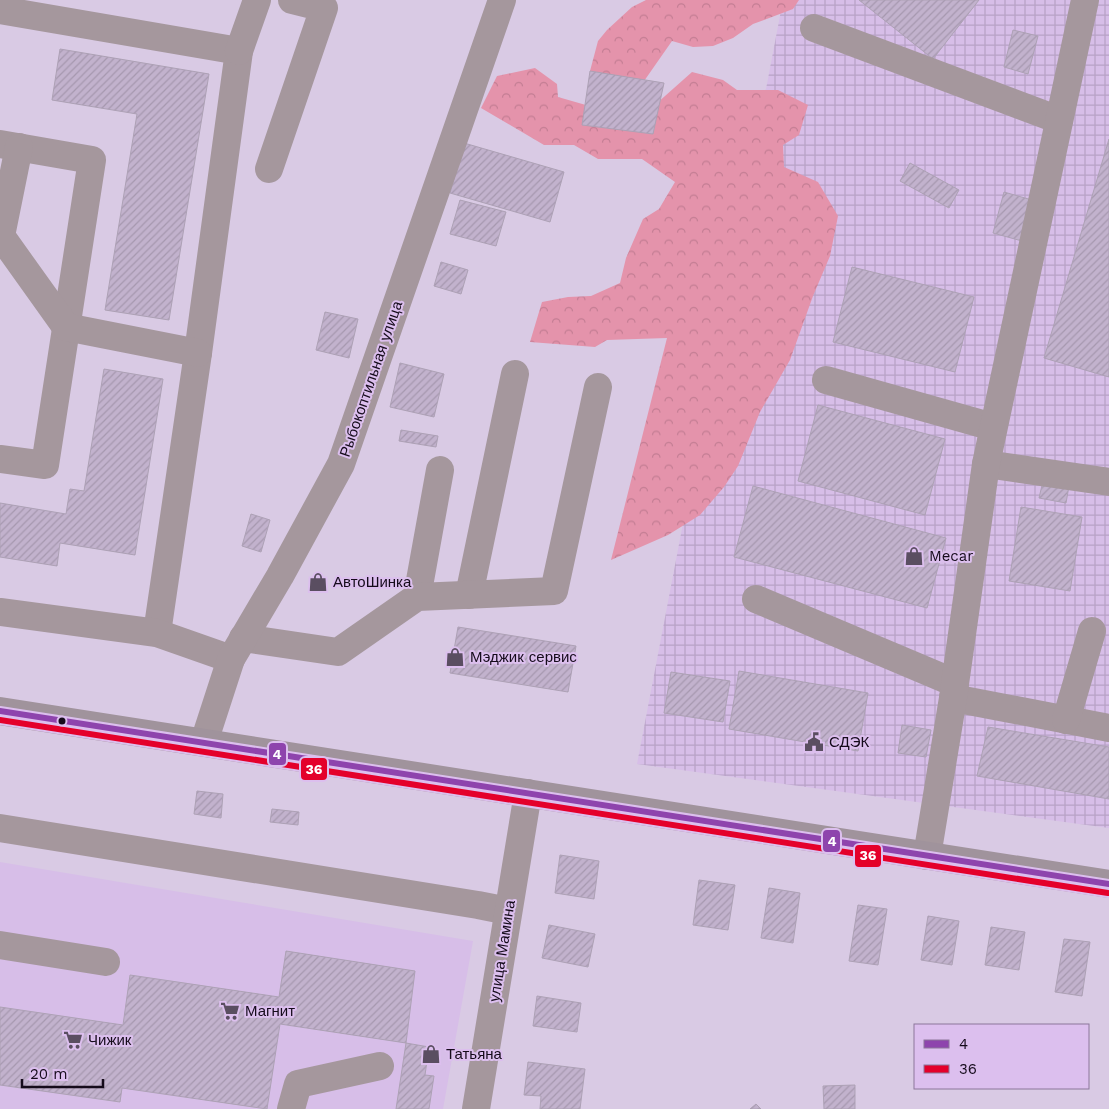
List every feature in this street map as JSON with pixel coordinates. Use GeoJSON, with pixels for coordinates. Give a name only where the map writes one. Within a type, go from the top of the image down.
{"type":"FeatureCollection","features":[{"type":"Feature","properties":{"kind":"main road"},"geometry":{"type":"LineString","coordinates":[[0,711],[1109,884]]}},
{"type":"Feature","properties":{"kind":"street"},"geometry":{"type":"LineString","coordinates":[[157,633],[239,51],[257,0]]}},
{"type":"Feature","properties":{"kind":"street"},"geometry":{"type":"LineString","coordinates":[[269,169],[324,8],[292,0]]}},
{"type":"Feature","properties":{"kind":"street","name":"Рыбокоптильная улица"},"geometry":{"type":"LineString","coordinates":[[204,742],[237,649],[280,576],[341,464],[502,0]]}},
{"type":"Feature","properties":{"kind":"street"},"geometry":{"type":"LineString","coordinates":[[927,856],[954,691],[986,464],[1085,0]]}},
{"type":"Feature","properties":{"kind":"street"},"geometry":{"type":"LineString","coordinates":[[0,10],[239,51]]}},
{"type":"Feature","properties":{"kind":"street"},"geometry":{"type":"LineString","coordinates":[[814,28],[1059,120]]}},
{"type":"Feature","properties":{"kind":"street"},"geometry":{"type":"LineString","coordinates":[[0,458],[45,465],[66,327],[92,160],[10,145],[1,236],[66,327],[198,352]]}},
{"type":"Feature","properties":{"kind":"street"},"geometry":{"type":"LineString","coordinates":[[469,595],[515,374]]}},
{"type":"Feature","properties":{"kind":"street"},"geometry":{"type":"LineString","coordinates":[[826,380],[994,427]]}},
{"type":"Feature","properties":{"kind":"street"},"geometry":{"type":"LineString","coordinates":[[0,612],[157,633],[237,649],[338,652],[417,597],[554,590],[598,387]]}},
{"type":"Feature","properties":{"kind":"street"},"geometry":{"type":"LineString","coordinates":[[986,464],[1109,482]]}},
{"type":"Feature","properties":{"kind":"street"},"geometry":{"type":"LineString","coordinates":[[417,597],[440,470]]}},
{"type":"Feature","properties":{"kind":"street"},"geometry":{"type":"LineString","coordinates":[[756,599],[954,691],[1066,720],[1109,728]]}},
{"type":"Feature","properties":{"kind":"street"},"geometry":{"type":"LineString","coordinates":[[1066,720],[1092,631]]}},
{"type":"Feature","properties":{"kind":"street","name":"улица Мамина"},"geometry":{"type":"LineString","coordinates":[[476,1109],[528,793]]}},
{"type":"Feature","properties":{"kind":"street"},"geometry":{"type":"LineString","coordinates":[[0,828],[508,911]]}},
{"type":"Feature","properties":{"kind":"street"},"geometry":{"type":"LineString","coordinates":[[0,945],[106,962]]}},
{"type":"Feature","properties":{"kind":"street"},"geometry":{"type":"LineString","coordinates":[[291,1109],[298,1084],[380,1066]]}},
{"type":"Feature","properties":{"kind":"shaded area"},"geometry":{"type":"Polygon","coordinates":[[[783,0],[1109,0],[1109,828],[637,764],[783,0]]]}},
{"type":"Feature","properties":{"kind":"shaded area"},"geometry":{"type":"Polygon","coordinates":[[[0,862],[473,941],[443,1109],[0,1109],[0,862]]]}},
{"type":"Feature","properties":{"kind":"green space"},"geometry":{"type":"Polygon","coordinates":[[[646,0],[799,0],[793,9],[753,24],[733,38],[713,46],[693,47],[672,41],[635,94],[590,71],[598,41],[632,7],[646,0]]]}},
{"type":"Feature","properties":{"kind":"green space"},"geometry":{"type":"Polygon","coordinates":[[[535,68],[557,84],[558,97],[638,120],[692,72],[723,80],[737,90],[778,90],[808,105],[799,135],[783,145],[784,167],[818,182],[838,216],[830,256],[813,296],[790,360],[760,412],[738,466],[724,487],[700,515],[668,535],[611,560],[667,338],[607,340],[595,347],[530,342],[542,302],[568,297],[591,296],[620,283],[626,258],[643,219],[659,209],[675,182],[642,159],[598,159],[574,145],[544,145],[481,108],[497,76],[535,68]]]}},
{"type":"Feature","properties":{"kind":"building"},"geometry":{"type":"Polygon","coordinates":[[[859,0],[979,0],[933,59],[859,0]]]}},
{"type":"Feature","properties":{"kind":"building"},"geometry":{"type":"Polygon","coordinates":[[[1013,30],[1038,36],[1028,74],[1004,67],[1013,30]]]}},
{"type":"Feature","properties":{"kind":"building"},"geometry":{"type":"Polygon","coordinates":[[[60,49],[209,74],[169,320],[105,310],[137,114],[52,100],[60,49]]]}},
{"type":"Feature","properties":{"kind":"building"},"geometry":{"type":"Polygon","coordinates":[[[590,71],[664,83],[653,134],[582,125],[590,71]]]}},
{"type":"Feature","properties":{"kind":"building"},"geometry":{"type":"Polygon","coordinates":[[[1109,139],[1109,377],[1044,358],[1109,139]]]}},
{"type":"Feature","properties":{"kind":"building"},"geometry":{"type":"Polygon","coordinates":[[[464,143],[564,172],[550,222],[450,193],[464,143]]]}},
{"type":"Feature","properties":{"kind":"building"},"geometry":{"type":"Polygon","coordinates":[[[910,163],[959,190],[949,208],[900,181],[910,163]]]}},
{"type":"Feature","properties":{"kind":"building"},"geometry":{"type":"Polygon","coordinates":[[[1004,192],[1032,200],[1022,241],[993,233],[1004,192]]]}},
{"type":"Feature","properties":{"kind":"building"},"geometry":{"type":"Polygon","coordinates":[[[460,200],[506,212],[496,246],[450,234],[460,200]]]}},
{"type":"Feature","properties":{"kind":"building"},"geometry":{"type":"Polygon","coordinates":[[[441,262],[468,270],[461,294],[434,286],[441,262]]]}},
{"type":"Feature","properties":{"kind":"building"},"geometry":{"type":"Polygon","coordinates":[[[852,267],[974,297],[955,372],[833,342],[852,267]]]}},
{"type":"Feature","properties":{"kind":"building"},"geometry":{"type":"Polygon","coordinates":[[[325,312],[358,319],[349,358],[316,350],[325,312]]]}},
{"type":"Feature","properties":{"kind":"building"},"geometry":{"type":"Polygon","coordinates":[[[400,363],[444,374],[434,417],[390,407],[400,363]]]}},
{"type":"Feature","properties":{"kind":"building"},"geometry":{"type":"Polygon","coordinates":[[[104,369],[163,379],[135,555],[60,543],[57,566],[0,557],[0,503],[66,514],[70,489],[84,491],[104,369]]]}},
{"type":"Feature","properties":{"kind":"building"},"geometry":{"type":"Polygon","coordinates":[[[818,405],[945,439],[925,515],[798,481],[818,405]]]}},
{"type":"Feature","properties":{"kind":"building"},"geometry":{"type":"Polygon","coordinates":[[[401,430],[438,436],[436,447],[399,441],[401,430]]]}},
{"type":"Feature","properties":{"kind":"building"},"geometry":{"type":"Polygon","coordinates":[[[1043,481],[1069,486],[1066,503],[1039,498],[1043,481]]]}},
{"type":"Feature","properties":{"kind":"building"},"geometry":{"type":"Polygon","coordinates":[[[753,486],[946,538],[927,608],[734,557],[753,486]]]}},
{"type":"Feature","properties":{"kind":"building"},"geometry":{"type":"Polygon","coordinates":[[[1021,507],[1082,517],[1070,591],[1009,581],[1021,507]]]}},
{"type":"Feature","properties":{"kind":"building"},"geometry":{"type":"Polygon","coordinates":[[[251,514],[270,520],[261,552],[242,546],[251,514]]]}},
{"type":"Feature","properties":{"kind":"building"},"geometry":{"type":"Polygon","coordinates":[[[458,627],[576,646],[568,692],[450,673],[458,627]]]}},
{"type":"Feature","properties":{"kind":"building"},"geometry":{"type":"Polygon","coordinates":[[[739,671],[868,693],[858,751],[729,729],[739,671]]]}},
{"type":"Feature","properties":{"kind":"building"},"geometry":{"type":"Polygon","coordinates":[[[671,672],[730,681],[723,722],[664,713],[671,672]]]}},
{"type":"Feature","properties":{"kind":"building"},"geometry":{"type":"Polygon","coordinates":[[[902,725],[931,730],[926,757],[898,753],[902,725]]]}},
{"type":"Feature","properties":{"kind":"building"},"geometry":{"type":"Polygon","coordinates":[[[988,727],[1109,747],[1109,799],[977,776],[988,727]]]}},
{"type":"Feature","properties":{"kind":"building"},"geometry":{"type":"Polygon","coordinates":[[[197,791],[223,794],[221,818],[194,814],[197,791]]]}},
{"type":"Feature","properties":{"kind":"building"},"geometry":{"type":"Polygon","coordinates":[[[272,809],[299,812],[298,825],[270,822],[272,809]]]}},
{"type":"Feature","properties":{"kind":"building"},"geometry":{"type":"Polygon","coordinates":[[[560,855],[599,861],[594,899],[555,893],[560,855]]]}},
{"type":"Feature","properties":{"kind":"building"},"geometry":{"type":"Polygon","coordinates":[[[699,880],[735,885],[728,930],[693,925],[699,880]]]}},
{"type":"Feature","properties":{"kind":"building"},"geometry":{"type":"Polygon","coordinates":[[[769,888],[800,893],[793,943],[761,938],[769,888]]]}},
{"type":"Feature","properties":{"kind":"building"},"geometry":{"type":"Polygon","coordinates":[[[858,905],[887,909],[878,965],[849,961],[858,905]]]}},
{"type":"Feature","properties":{"kind":"building"},"geometry":{"type":"Polygon","coordinates":[[[928,916],[959,921],[952,965],[921,960],[928,916]]]}},
{"type":"Feature","properties":{"kind":"building"},"geometry":{"type":"Polygon","coordinates":[[[549,925],[595,934],[588,967],[542,958],[549,925]]]}},
{"type":"Feature","properties":{"kind":"building"},"geometry":{"type":"Polygon","coordinates":[[[991,927],[1025,932],[1019,970],[985,965],[991,927]]]}},
{"type":"Feature","properties":{"kind":"building"},"geometry":{"type":"Polygon","coordinates":[[[1064,939],[1090,942],[1082,996],[1055,992],[1064,939]]]}},
{"type":"Feature","properties":{"kind":"building"},"geometry":{"type":"Polygon","coordinates":[[[286,951],[415,971],[406,1043],[280,1024],[267,1109],[122,1088],[120,1102],[0,1085],[0,1007],[123,1025],[130,975],[279,997],[286,951]]]}},
{"type":"Feature","properties":{"kind":"building"},"geometry":{"type":"Polygon","coordinates":[[[537,996],[581,1003],[577,1032],[533,1026],[537,996]]]}},
{"type":"Feature","properties":{"kind":"building"},"geometry":{"type":"Polygon","coordinates":[[[406,1043],[429,1047],[425,1075],[434,1076],[429,1109],[396,1109],[406,1043]]]}},
{"type":"Feature","properties":{"kind":"building"},"geometry":{"type":"Polygon","coordinates":[[[528,1062],[585,1069],[580,1109],[540,1109],[541,1096],[524,1095],[528,1062]]]}},
{"type":"Feature","properties":{"kind":"building"},"geometry":{"type":"Polygon","coordinates":[[[855,1085],[855,1109],[824,1109],[823,1086],[855,1085]]]}},
{"type":"Feature","properties":{"kind":"building"},"geometry":{"type":"Polygon","coordinates":[[[756,1104],[761,1109],[750,1109],[756,1104]]]}},
{"type":"Feature","properties":{"kind":"transit line","name":"4"},"geometry":{"type":"LineString","coordinates":[[0,711],[1109,884]]}},
{"type":"Feature","properties":{"kind":"transit line","name":"36"},"geometry":{"type":"LineString","coordinates":[[0,720],[1108,893]]}},
{"type":"Feature","properties":{"kind":"place","name":"Mecar"},"geometry":{"type":"Point","coordinates":[914,556]}},
{"type":"Feature","properties":{"kind":"place","name":"АвтоШинка"},"geometry":{"type":"Point","coordinates":[318,582]}},
{"type":"Feature","properties":{"kind":"place","name":"Мэджик сервис"},"geometry":{"type":"Point","coordinates":[455,657]}},
{"type":"Feature","properties":{"kind":"place","name":"СДЭК"},"geometry":{"type":"Point","coordinates":[814,742]}},
{"type":"Feature","properties":{"kind":"place","name":"Магнит"},"geometry":{"type":"Point","coordinates":[230,1011]}},
{"type":"Feature","properties":{"kind":"place","name":"Чижик"},"geometry":{"type":"Point","coordinates":[73,1040]}},
{"type":"Feature","properties":{"kind":"place","name":"Татьяна"},"geometry":{"type":"Point","coordinates":[431,1054]}}]}
